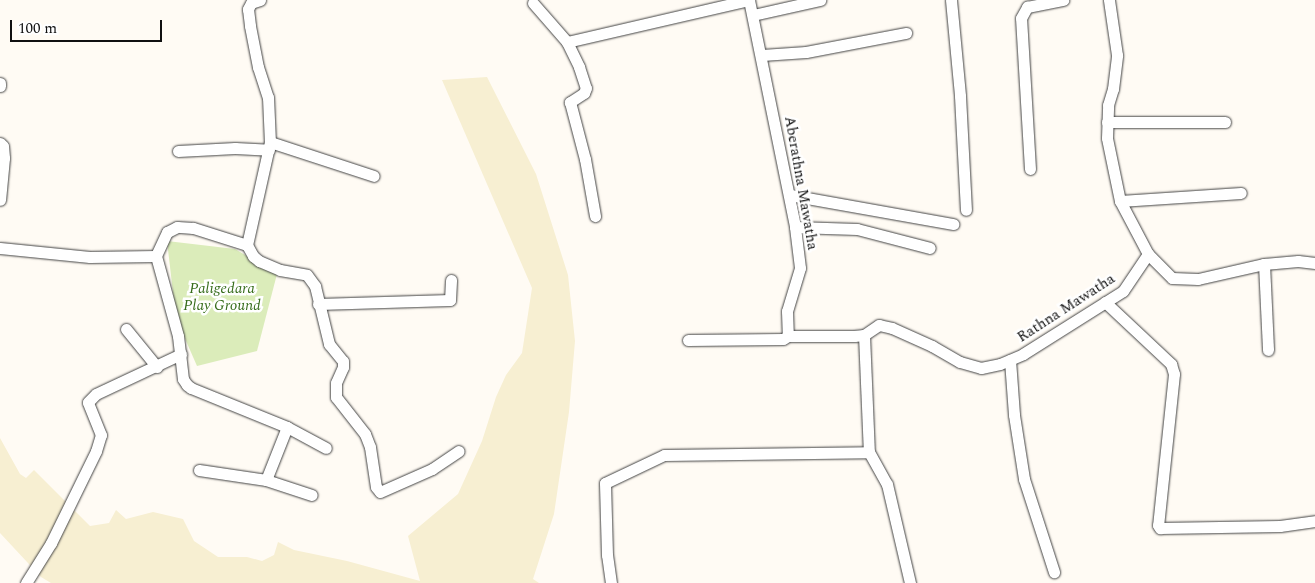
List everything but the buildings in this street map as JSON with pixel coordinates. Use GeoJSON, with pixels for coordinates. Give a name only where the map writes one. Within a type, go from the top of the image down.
{"type":"FeatureCollection","features":[{"type":"Feature","properties":{"kind":"street"},"geometry":{"type":"LineString","coordinates":[[260,0],[251,3],[248,9],[258,68],[268,97],[270,146],[247,245],[253,256],[259,261],[280,270],[307,276],[315,286],[329,344],[343,362],[343,367],[336,383],[336,398],[366,434],[376,487],[380,492],[432,469],[459,451]]}},
{"type":"Feature","properties":{"kind":"street"},"geometry":{"type":"LineString","coordinates":[[567,42],[749,0]]}},
{"type":"Feature","properties":{"kind":"street","name":"Aberathna Mawatha"},"geometry":{"type":"LineString","coordinates":[[749,0],[762,55],[796,227],[800,268],[787,311],[788,336]]}},
{"type":"Feature","properties":{"kind":"street"},"geometry":{"type":"LineString","coordinates":[[753,15],[820,0]]}},
{"type":"Feature","properties":{"kind":"street"},"geometry":{"type":"LineString","coordinates":[[950,0],[960,96],[966,210]]}},
{"type":"Feature","properties":{"kind":"street"},"geometry":{"type":"LineString","coordinates":[[1030,169],[1021,18],[1027,7],[1063,0]]}},
{"type":"Feature","properties":{"kind":"street"},"geometry":{"type":"LineString","coordinates":[[1109,0],[1116,55],[1107,122],[1107,138],[1120,200],[1148,254],[1172,278],[1198,279],[1264,264],[1298,261],[1315,263]]}},
{"type":"Feature","properties":{"kind":"street"},"geometry":{"type":"LineString","coordinates":[[533,2],[567,42],[579,67],[586,88],[584,93],[570,102],[585,159],[595,216]]}},
{"type":"Feature","properties":{"kind":"street"},"geometry":{"type":"LineString","coordinates":[[762,55],[806,52],[906,33]]}},
{"type":"Feature","properties":{"kind":"street"},"geometry":{"type":"LineString","coordinates":[[1107,122],[1225,122]]}},
{"type":"Feature","properties":{"kind":"street"},"geometry":{"type":"LineString","coordinates":[[0,143],[3,146],[4,158],[0,200]]}},
{"type":"Feature","properties":{"kind":"street"},"geometry":{"type":"LineString","coordinates":[[178,151],[270,146],[374,176]]}},
{"type":"Feature","properties":{"kind":"street"},"geometry":{"type":"LineString","coordinates":[[1120,200],[1241,193]]}},
{"type":"Feature","properties":{"kind":"street"},"geometry":{"type":"LineString","coordinates":[[790,196],[953,224]]}},
{"type":"Feature","properties":{"kind":"street"},"geometry":{"type":"LineString","coordinates":[[247,245],[193,228],[177,227],[166,232],[156,256],[176,327],[183,379],[186,386],[287,427],[326,448]]}},
{"type":"Feature","properties":{"kind":"street"},"geometry":{"type":"LineString","coordinates":[[796,227],[857,228],[930,248]]}},
{"type":"Feature","properties":{"kind":"street"},"geometry":{"type":"LineString","coordinates":[[0,248],[90,257],[156,256]]}},
{"type":"Feature","properties":{"kind":"street","name":"Rathna Mawatha"},"geometry":{"type":"LineString","coordinates":[[859,335],[879,325],[892,328],[932,346],[960,362],[981,368],[1010,360],[1123,291],[1148,254]]}},
{"type":"Feature","properties":{"kind":"street"},"geometry":{"type":"LineString","coordinates":[[1264,264],[1268,350]]}},
{"type":"Feature","properties":{"kind":"street"},"geometry":{"type":"LineString","coordinates":[[318,304],[450,300],[451,280]]}},
{"type":"Feature","properties":{"kind":"street"},"geometry":{"type":"LineString","coordinates":[[1106,302],[1171,364],[1174,374],[1158,525],[1160,528],[1280,526],[1315,521]]}},
{"type":"Feature","properties":{"kind":"street"},"geometry":{"type":"LineString","coordinates":[[126,329],[157,367]]}},
{"type":"Feature","properties":{"kind":"street"},"geometry":{"type":"LineString","coordinates":[[688,340],[859,335],[869,452],[887,484],[910,583]]}},
{"type":"Feature","properties":{"kind":"street"},"geometry":{"type":"LineString","coordinates":[[26,583],[50,543],[96,451],[101,435],[88,402],[96,394],[157,367],[181,354]]}},
{"type":"Feature","properties":{"kind":"street"},"geometry":{"type":"LineString","coordinates":[[1010,360],[1014,415],[1024,479],[1054,572]]}},
{"type":"Feature","properties":{"kind":"street"},"geometry":{"type":"LineString","coordinates":[[266,480],[287,427]]}},
{"type":"Feature","properties":{"kind":"street"},"geometry":{"type":"LineString","coordinates":[[611,583],[607,555],[605,483],[664,455],[869,452]]}},
{"type":"Feature","properties":{"kind":"street"},"geometry":{"type":"LineString","coordinates":[[199,470],[266,480],[312,495]]}},
{"type":"Feature","properties":{"kind":"shaded area"},"geometry":{"type":"Polygon","coordinates":[[[487,77],[536,174],[568,275],[575,341],[569,412],[554,514],[533,579],[539,583],[51,583],[41,577],[0,533],[0,438],[20,474],[26,478],[34,470],[90,526],[109,523],[116,510],[126,519],[153,512],[183,519],[194,541],[218,557],[247,557],[262,561],[274,555],[278,542],[294,550],[347,561],[420,581],[408,536],[458,494],[482,441],[496,397],[506,375],[522,353],[532,288],[442,80],[487,77]]]}},
{"type":"Feature","properties":{"kind":"green space","name":"Paligedara Play Ground"},"geometry":{"type":"Polygon","coordinates":[[[167,241],[235,249],[277,274],[257,351],[197,366],[176,318],[167,241]]]}}]}
